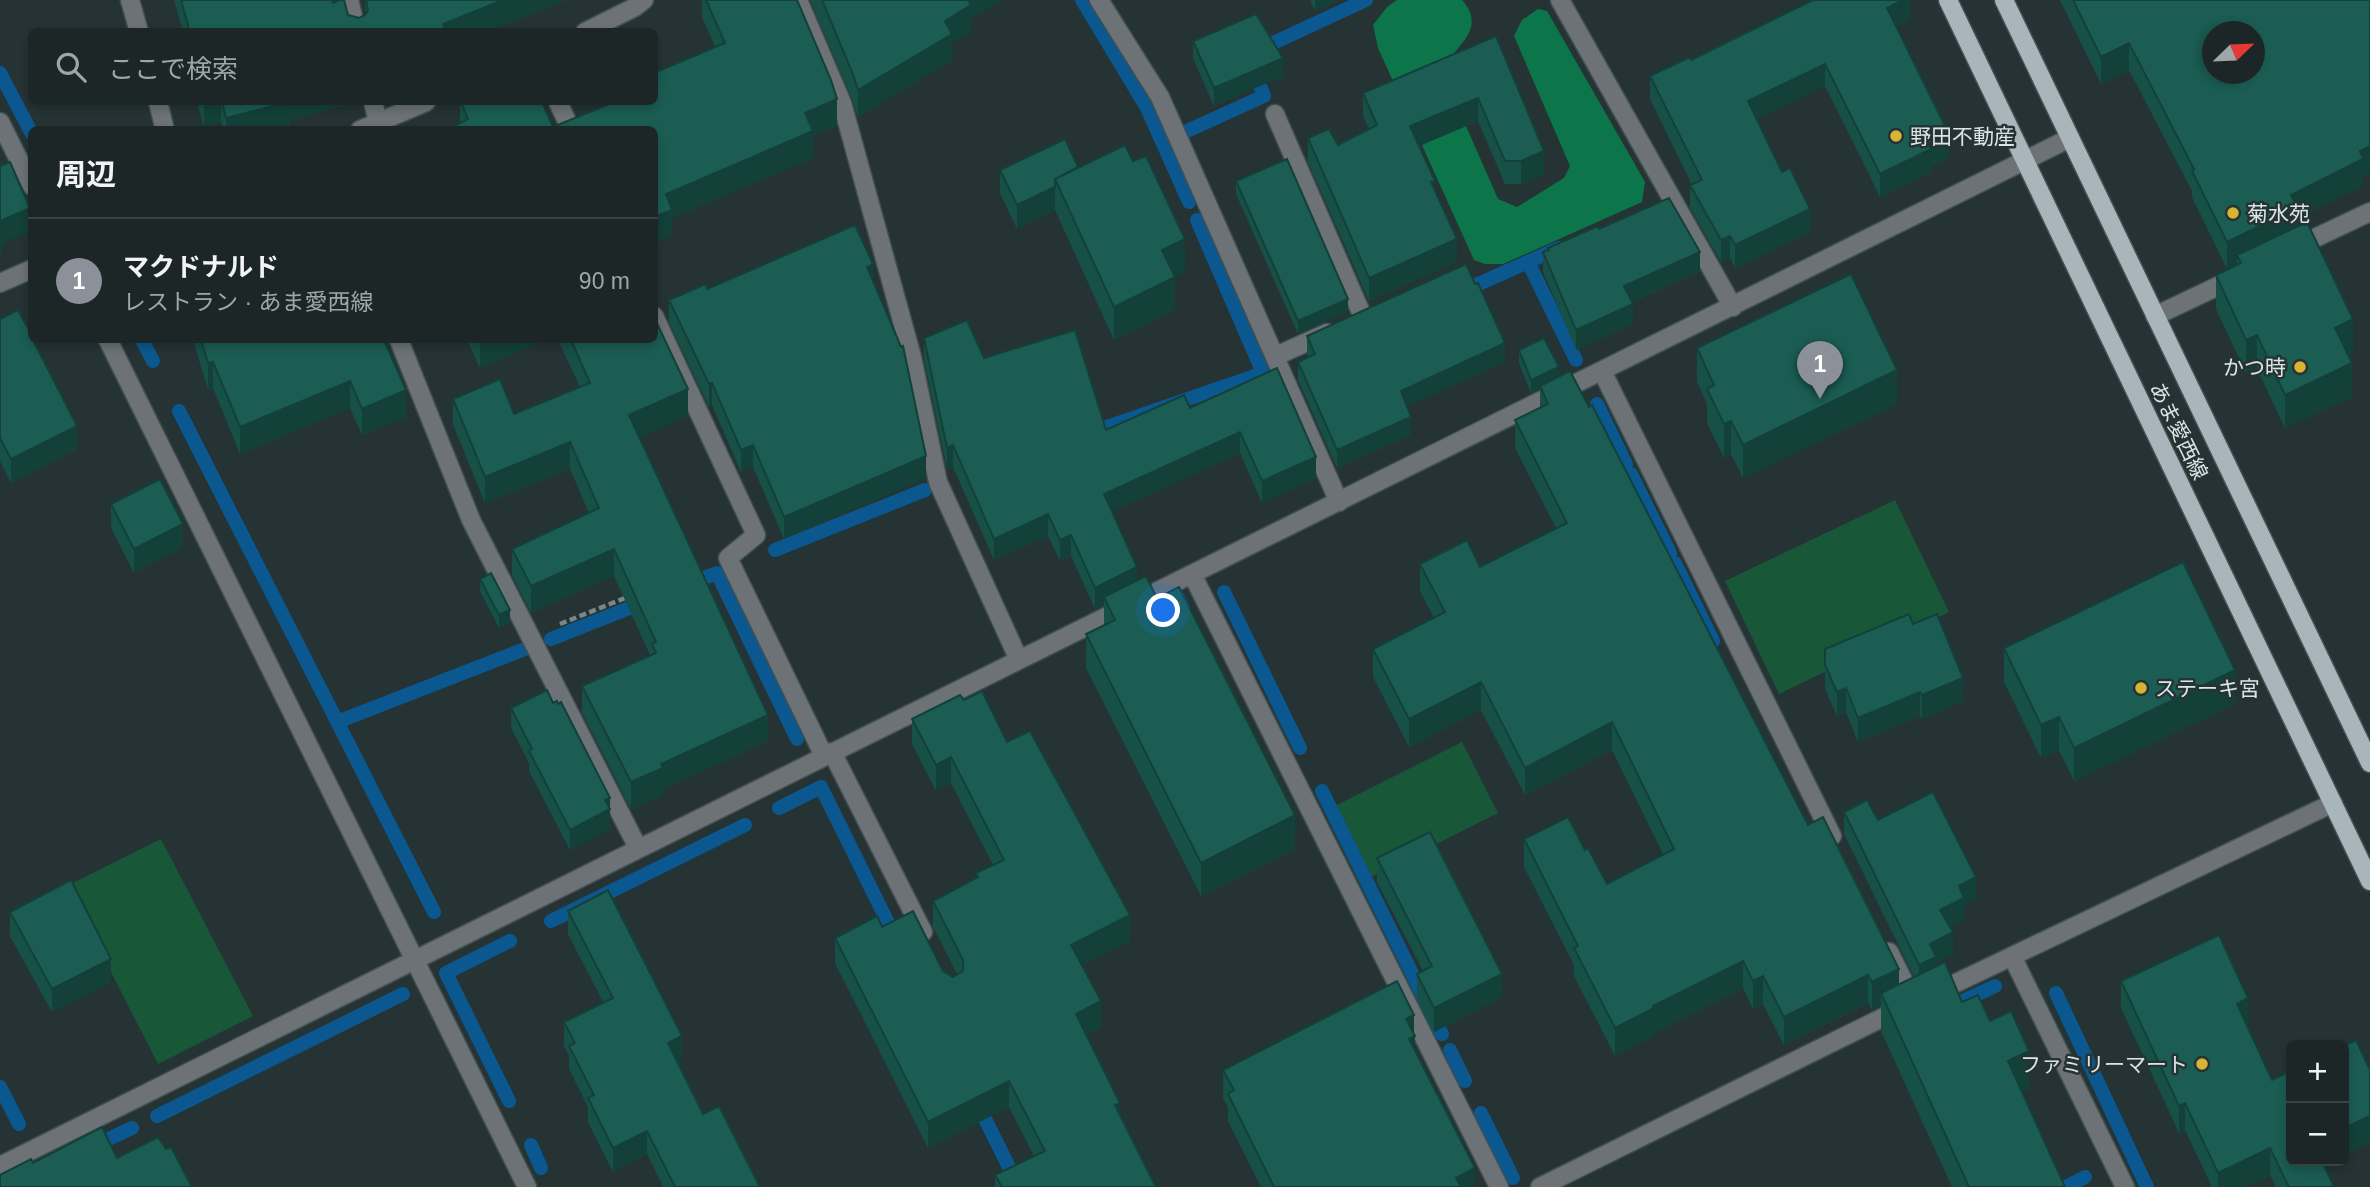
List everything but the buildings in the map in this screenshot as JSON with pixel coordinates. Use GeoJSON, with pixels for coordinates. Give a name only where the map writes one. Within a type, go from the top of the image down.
{"type":"FeatureCollection","features":[{"type":"Feature","properties":{"kind":"main road","name":"あま愛西線"},"geometry":{"type":"LineString","coordinates":[[1948,0],[2370,881]]}},
{"type":"Feature","properties":{"kind":"main road","name":"あま愛西線"},"geometry":{"type":"LineString","coordinates":[[2004,0],[2370,763]]}},
{"type":"Feature","properties":{"kind":"street"},"geometry":{"type":"LineString","coordinates":[[130,0],[138,28]]}},
{"type":"Feature","properties":{"kind":"street"},"geometry":{"type":"LineString","coordinates":[[349,0],[356,28]]}},
{"type":"Feature","properties":{"kind":"street"},"geometry":{"type":"LineString","coordinates":[[798,0],[842,103],[912,357],[939,482],[1019,660]]}},
{"type":"Feature","properties":{"kind":"street"},"geometry":{"type":"LineString","coordinates":[[1099,0],[1160,97],[1339,502]]}},
{"type":"Feature","properties":{"kind":"street"},"geometry":{"type":"LineString","coordinates":[[1560,0],[1733,307]]}},
{"type":"Feature","properties":{"kind":"street"},"geometry":{"type":"LineString","coordinates":[[592,28],[637,2]]}},
{"type":"Feature","properties":{"kind":"street"},"geometry":{"type":"LineString","coordinates":[[159,105],[164,126]]}},
{"type":"Feature","properties":{"kind":"street"},"geometry":{"type":"LineString","coordinates":[[374,105],[378,122]]}},
{"type":"Feature","properties":{"kind":"street"},"geometry":{"type":"LineString","coordinates":[[369,126],[419,105]]}},
{"type":"Feature","properties":{"kind":"street"},"geometry":{"type":"LineString","coordinates":[[559,105],[568,126]]}},
{"type":"Feature","properties":{"kind":"street"},"geometry":{"type":"LineString","coordinates":[[1275,114],[1356,320],[1276,356]]}},
{"type":"Feature","properties":{"kind":"street"},"geometry":{"type":"LineString","coordinates":[[0,122],[28,178]]}},
{"type":"Feature","properties":{"kind":"street"},"geometry":{"type":"LineString","coordinates":[[0,1166],[2070,138]]}},
{"type":"Feature","properties":{"kind":"street"},"geometry":{"type":"LineString","coordinates":[[2273,259],[2370,212]]}},
{"type":"Feature","properties":{"kind":"street"},"geometry":{"type":"LineString","coordinates":[[0,283],[28,271]]}},
{"type":"Feature","properties":{"kind":"street"},"geometry":{"type":"LineString","coordinates":[[2155,316],[2249,271]]}},
{"type":"Feature","properties":{"kind":"street"},"geometry":{"type":"LineString","coordinates":[[658,325],[756,535],[729,558],[828,754],[929,943]]}},
{"type":"Feature","properties":{"kind":"street"},"geometry":{"type":"LineString","coordinates":[[109,343],[527,1187]]}},
{"type":"Feature","properties":{"kind":"street"},"geometry":{"type":"LineString","coordinates":[[400,343],[471,520],[638,848]]}},
{"type":"Feature","properties":{"kind":"street"},"geometry":{"type":"LineString","coordinates":[[1602,371],[1841,854]]}},
{"type":"Feature","properties":{"kind":"street"},"geometry":{"type":"LineString","coordinates":[[1192,574],[1499,1187]]}},
{"type":"Feature","properties":{"kind":"street"},"geometry":{"type":"LineString","coordinates":[[1540,1187],[1914,1002],[2333,803]]}},
{"type":"Feature","properties":{"kind":"street"},"geometry":{"type":"LineString","coordinates":[[1884,940],[1914,1002]]}},
{"type":"Feature","properties":{"kind":"street"},"geometry":{"type":"LineString","coordinates":[[2012,956],[2125,1187]]}},
{"type":"Feature","properties":{"kind":"path"},"geometry":{"type":"LineString","coordinates":[[530,635],[642,592]]}},
{"type":"Feature","properties":{"kind":"green space"},"geometry":{"type":"Polygon","coordinates":[[[1397,0],[1462,0],[1469,10],[1472,20],[1467,37],[1441,69],[1498,199],[1517,207],[1564,178],[1570,166],[1514,36],[1522,20],[1538,9],[1547,11],[1645,182],[1642,202],[1503,264],[1485,264],[1474,260],[1378,48],[1373,25],[1387,7],[1397,0]]]}},
{"type":"Feature","properties":{"kind":"green space"},"geometry":{"type":"Polygon","coordinates":[[[1895,500],[1949,612],[1779,694],[1725,581],[1895,500]]]}},
{"type":"Feature","properties":{"kind":"green space"},"geometry":{"type":"Polygon","coordinates":[[[1462,742],[1498,813],[1369,878],[1333,807],[1462,742]]]}},
{"type":"Feature","properties":{"kind":"green space"},"geometry":{"type":"Polygon","coordinates":[[[161,839],[253,1016],[158,1064],[67,886],[161,839]]]}},
{"type":"Feature","properties":{"kind":"waterway"},"geometry":{"type":"LineString","coordinates":[[1082,0],[1147,108],[1189,202]]}},
{"type":"Feature","properties":{"kind":"waterway"},"geometry":{"type":"LineString","coordinates":[[1256,51],[1366,0]]}},
{"type":"Feature","properties":{"kind":"waterway"},"geometry":{"type":"LineString","coordinates":[[1187,131],[1264,96],[1253,68]]}},
{"type":"Feature","properties":{"kind":"waterway"},"geometry":{"type":"LineString","coordinates":[[0,73],[28,126]]}},
{"type":"Feature","properties":{"kind":"waterway"},"geometry":{"type":"LineString","coordinates":[[1089,433],[1263,373],[1197,220]]}},
{"type":"Feature","properties":{"kind":"waterway"},"geometry":{"type":"LineString","coordinates":[[1463,291],[1559,248]]}},
{"type":"Feature","properties":{"kind":"waterway"},"geometry":{"type":"LineString","coordinates":[[1528,262],[1576,360]]}},
{"type":"Feature","properties":{"kind":"waterway"},"geometry":{"type":"LineString","coordinates":[[144,343],[153,361]]}},
{"type":"Feature","properties":{"kind":"waterway"},"geometry":{"type":"LineString","coordinates":[[1597,404],[1626,464]]}},
{"type":"Feature","properties":{"kind":"waterway"},"geometry":{"type":"LineString","coordinates":[[179,411],[434,912]]}},
{"type":"Feature","properties":{"kind":"waterway"},"geometry":{"type":"LineString","coordinates":[[1631,474],[1670,553]]}},
{"type":"Feature","properties":{"kind":"waterway"},"geometry":{"type":"LineString","coordinates":[[775,550],[925,490]]}},
{"type":"Feature","properties":{"kind":"waterway"},"geometry":{"type":"LineString","coordinates":[[1675,563],[1713,641]]}},
{"type":"Feature","properties":{"kind":"waterway"},"geometry":{"type":"LineString","coordinates":[[688,584],[717,573],[797,739]]}},
{"type":"Feature","properties":{"kind":"waterway"},"geometry":{"type":"LineString","coordinates":[[1224,592],[1300,748]]}},
{"type":"Feature","properties":{"kind":"waterway"},"geometry":{"type":"LineString","coordinates":[[551,639],[647,601]]}},
{"type":"Feature","properties":{"kind":"waterway"},"geometry":{"type":"LineString","coordinates":[[337,722],[525,649]]}},
{"type":"Feature","properties":{"kind":"waterway"},"geometry":{"type":"LineString","coordinates":[[779,808],[821,787],[897,941]]}},
{"type":"Feature","properties":{"kind":"waterway"},"geometry":{"type":"LineString","coordinates":[[1322,791],[1442,1034]]}},
{"type":"Feature","properties":{"kind":"waterway"},"geometry":{"type":"LineString","coordinates":[[551,921],[745,825]]}},
{"type":"Feature","properties":{"kind":"waterway"},"geometry":{"type":"LineString","coordinates":[[509,1101],[446,973],[510,941]]}},
{"type":"Feature","properties":{"kind":"waterway"},"geometry":{"type":"LineString","coordinates":[[1946,1009],[1995,986]]}},
{"type":"Feature","properties":{"kind":"waterway"},"geometry":{"type":"LineString","coordinates":[[2056,993],[2147,1187]]}},
{"type":"Feature","properties":{"kind":"waterway"},"geometry":{"type":"LineString","coordinates":[[157,1116],[403,994]]}},
{"type":"Feature","properties":{"kind":"waterway"},"geometry":{"type":"LineString","coordinates":[[1450,1050],[1465,1081]]}},
{"type":"Feature","properties":{"kind":"waterway"},"geometry":{"type":"LineString","coordinates":[[0,1087],[19,1124]]}},
{"type":"Feature","properties":{"kind":"waterway"},"geometry":{"type":"LineString","coordinates":[[977,1103],[1019,1187]]}},
{"type":"Feature","properties":{"kind":"waterway"},"geometry":{"type":"LineString","coordinates":[[1481,1113],[1513,1178]]}},
{"type":"Feature","properties":{"kind":"waterway"},"geometry":{"type":"LineString","coordinates":[[102,1142],[132,1128]]}},
{"type":"Feature","properties":{"kind":"waterway"},"geometry":{"type":"LineString","coordinates":[[531,1145],[541,1168]]}},
{"type":"Feature","properties":{"kind":"waterway"},"geometry":{"type":"LineString","coordinates":[[2066,1187],[2085,1177]]}},
{"type":"Feature","properties":{"kind":"place","name":"野田不動産"},"geometry":{"type":"Point","coordinates":[1896,136]}},
{"type":"Feature","properties":{"kind":"place","name":"菊水苑"},"geometry":{"type":"Point","coordinates":[2233,213]}},
{"type":"Feature","properties":{"kind":"place","name":"かつ時"},"geometry":{"type":"Point","coordinates":[2300,367]}},
{"type":"Feature","properties":{"kind":"place","name":"マクドナルド"},"geometry":{"type":"Point","coordinates":[1820,399]}},
{"type":"Feature","properties":{"kind":"place","name":"ステーキ宮"},"geometry":{"type":"Point","coordinates":[2141,688]}},
{"type":"Feature","properties":{"kind":"place","name":"ファミリーマート"},"geometry":{"type":"Point","coordinates":[2202,1064]}}]}
